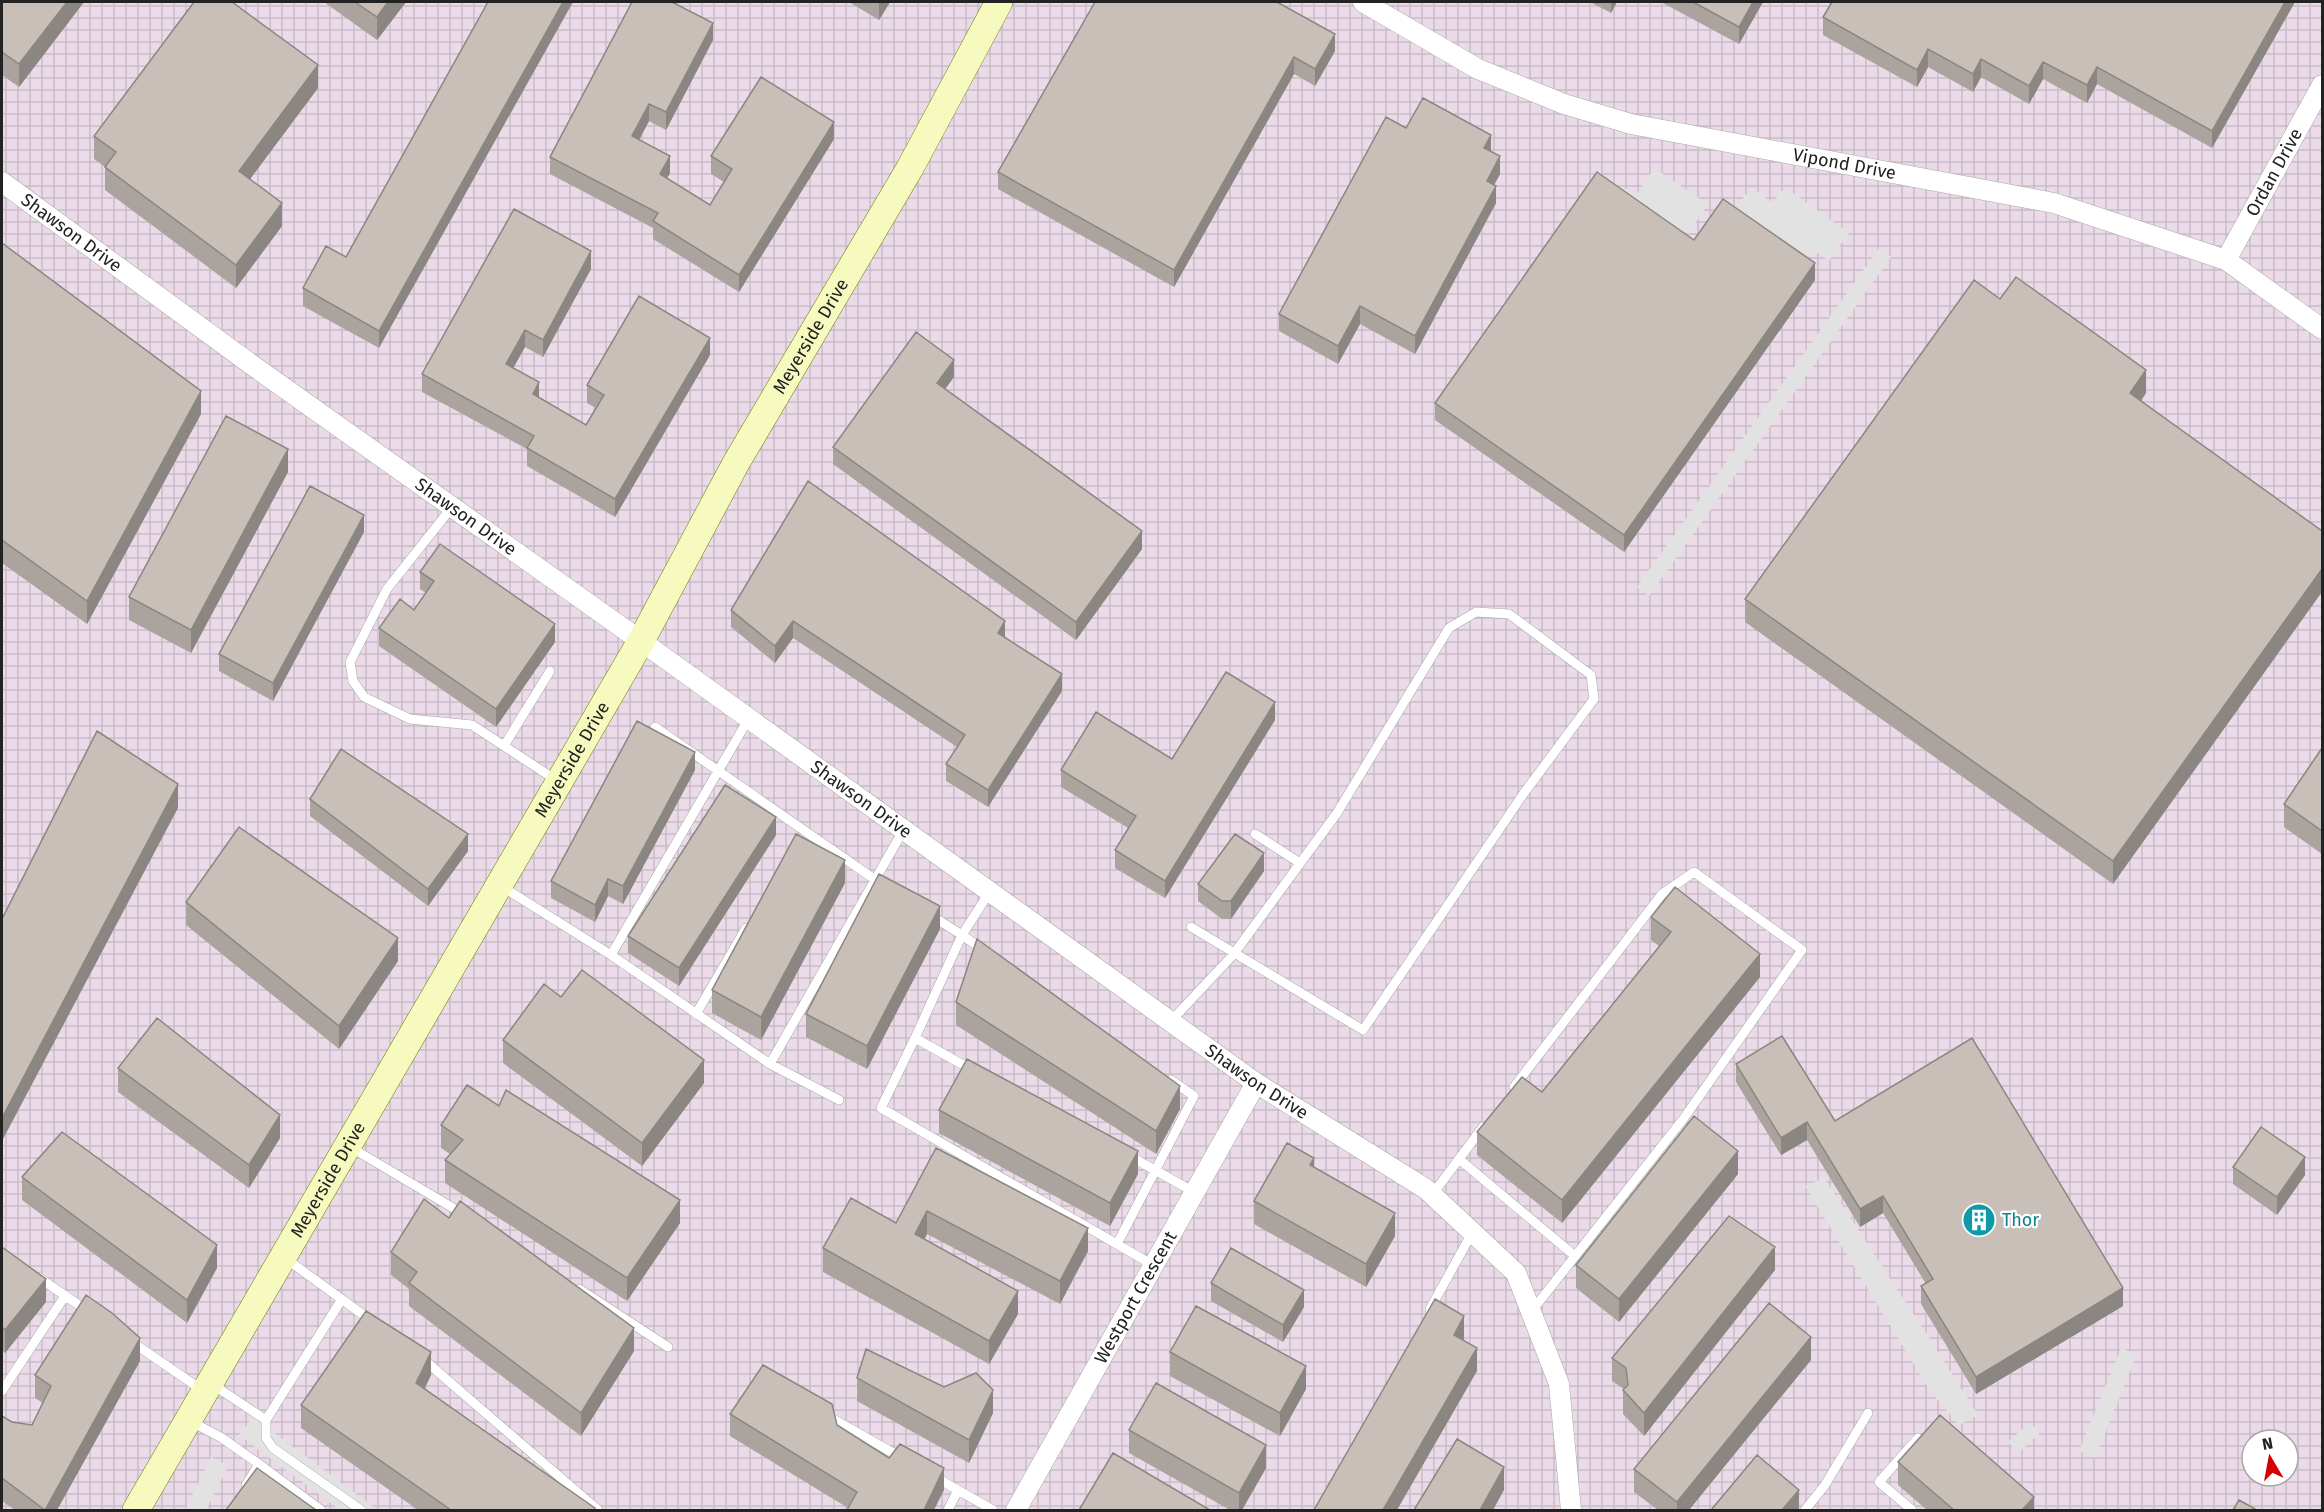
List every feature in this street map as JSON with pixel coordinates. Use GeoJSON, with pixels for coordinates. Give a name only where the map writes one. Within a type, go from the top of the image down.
{"type":"FeatureCollection","features":[{"type":"Feature","properties":{"kind":"street","name":"Meyerside Drive"},"geometry":{"type":"LineString","coordinates":[[136,1510],[641,641],[736,463],[910,168],[999,2]]}},
{"type":"Feature","properties":{"kind":"street","name":"Vipond Drive"},"geometry":{"type":"LineString","coordinates":[[1363,2],[1478,69],[1570,106],[1630,124],[2054,203],[2226,260],[2322,329]]}},
{"type":"Feature","properties":{"kind":"street","name":"Ordan Drive"},"geometry":{"type":"LineString","coordinates":[[2226,260],[2322,85]]}},
{"type":"Feature","properties":{"kind":"street","name":"Shawson Drive"},"geometry":{"type":"LineString","coordinates":[[2,182],[1256,1083],[1431,1195],[1516,1273],[1559,1384],[1571,1510]]}},
{"type":"Feature","properties":{"kind":"street","name":"Westport Crescent"},"geometry":{"type":"LineString","coordinates":[[1016,1510],[1256,1083]]}},
{"type":"Feature","properties":{"kind":"lane"},"geometry":{"type":"LineString","coordinates":[[452,507],[387,589],[350,662],[353,681],[364,697],[410,719],[472,725],[559,782]]}},
{"type":"Feature","properties":{"kind":"lane"},"geometry":{"type":"LineString","coordinates":[[1170,1022],[1233,955],[1336,813],[1449,628],[1476,612],[1509,614],[1591,675],[1594,699],[1524,793],[1363,1030],[1233,955],[1191,927]]}},
{"type":"Feature","properties":{"kind":"lane"},"geometry":{"type":"LineString","coordinates":[[504,746],[550,671]]}},
{"type":"Feature","properties":{"kind":"lane"},"geometry":{"type":"LineString","coordinates":[[611,956],[749,718]]}},
{"type":"Feature","properties":{"kind":"lane"},"geometry":{"type":"LineString","coordinates":[[655,727],[885,886]]}},
{"type":"Feature","properties":{"kind":"lane"},"geometry":{"type":"LineString","coordinates":[[797,840],[803,829]]}},
{"type":"Feature","properties":{"kind":"lane"},"geometry":{"type":"LineString","coordinates":[[770,1064],[904,830]]}},
{"type":"Feature","properties":{"kind":"lane"},"geometry":{"type":"LineString","coordinates":[[1255,834],[1300,863]]}},
{"type":"Feature","properties":{"kind":"lane"},"geometry":{"type":"LineString","coordinates":[[1510,1092],[1662,894],[1694,872],[1802,950],[1684,1118],[1532,1312]]}},
{"type":"Feature","properties":{"kind":"lane"},"geometry":{"type":"LineString","coordinates":[[499,885],[611,956],[770,1064],[839,1100]]}},
{"type":"Feature","properties":{"kind":"lane"},"geometry":{"type":"LineString","coordinates":[[989,893],[962,935],[881,1108],[1153,1265]]}},
{"type":"Feature","properties":{"kind":"lane"},"geometry":{"type":"LineString","coordinates":[[924,910],[991,956]]}},
{"type":"Feature","properties":{"kind":"lane"},"geometry":{"type":"LineString","coordinates":[[696,1014],[750,921]]}},
{"type":"Feature","properties":{"kind":"lane"},"geometry":{"type":"LineString","coordinates":[[915,1038],[985,1077]]}},
{"type":"Feature","properties":{"kind":"lane"},"geometry":{"type":"LineString","coordinates":[[1117,1244],[1194,1096],[1165,1076]]}},
{"type":"Feature","properties":{"kind":"lane"},"geometry":{"type":"LineString","coordinates":[[1431,1195],[1488,1121]]}},
{"type":"Feature","properties":{"kind":"lane"},"geometry":{"type":"LineString","coordinates":[[348,1145],[472,1220]]}},
{"type":"Feature","properties":{"kind":"lane"},"geometry":{"type":"LineString","coordinates":[[1117,1149],[1194,1192]]}},
{"type":"Feature","properties":{"kind":"lane"},"geometry":{"type":"LineString","coordinates":[[1459,1159],[1575,1256]]}},
{"type":"Feature","properties":{"kind":"lane"},"geometry":{"type":"LineString","coordinates":[[1426,1315],[1472,1233]]}},
{"type":"Feature","properties":{"kind":"lane"},"geometry":{"type":"LineString","coordinates":[[284,1257],[379,1326]]}},
{"type":"Feature","properties":{"kind":"lane"},"geometry":{"type":"LineString","coordinates":[[29,1271],[93,1315]]}},
{"type":"Feature","properties":{"kind":"lane"},"geometry":{"type":"LineString","coordinates":[[570,1283],[668,1347]]}},
{"type":"Feature","properties":{"kind":"lane"},"geometry":{"type":"LineString","coordinates":[[2,1391],[65,1296]]}},
{"type":"Feature","properties":{"kind":"lane"},"geometry":{"type":"LineString","coordinates":[[342,1299],[266,1420],[266,1438],[273,1448],[361,1510]]}},
{"type":"Feature","properties":{"kind":"lane"},"geometry":{"type":"LineString","coordinates":[[121,1335],[266,1420]]}},
{"type":"Feature","properties":{"kind":"lane"},"geometry":{"type":"LineString","coordinates":[[416,1353],[598,1510]]}},
{"type":"Feature","properties":{"kind":"lane"},"geometry":{"type":"LineString","coordinates":[[816,1409],[908,1461]]}},
{"type":"Feature","properties":{"kind":"lane"},"geometry":{"type":"LineString","coordinates":[[1805,1510],[1825,1485],[1868,1413]]}},
{"type":"Feature","properties":{"kind":"lane"},"geometry":{"type":"LineString","coordinates":[[189,1420],[222,1438],[321,1510]]}},
{"type":"Feature","properties":{"kind":"lane"},"geometry":{"type":"LineString","coordinates":[[1912,1510],[1879,1482],[1918,1438]]}},
{"type":"Feature","properties":{"kind":"lane"},"geometry":{"type":"LineString","coordinates":[[242,1492],[259,1464]]}},
{"type":"Feature","properties":{"kind":"lane"},"geometry":{"type":"LineString","coordinates":[[928,1473],[993,1510]]}},
{"type":"Feature","properties":{"kind":"lane"},"geometry":{"type":"LineString","coordinates":[[948,1510],[958,1490]]}},
{"type":"Feature","properties":{"kind":"shaded area"},"geometry":{"type":"Polygon","coordinates":[[[2,2],[2322,2],[2322,1510],[2,1510],[2,2]]]}},
{"type":"Feature","properties":{"kind":"shaded area"},"geometry":{"type":"Polygon","coordinates":[[[1654,168],[1708,204],[1688,234],[1684,231],[1678,240],[1613,197],[1621,186],[1636,195],[1654,168]]]}},
{"type":"Feature","properties":{"kind":"shaded area"},"geometry":{"type":"Polygon","coordinates":[[[1751,187],[1773,203],[1785,187],[1849,233],[1829,261],[1813,250],[1803,264],[1732,214],[1751,187]]]}},
{"type":"Feature","properties":{"kind":"shaded area"},"geometry":{"type":"Polygon","coordinates":[[[1879,248],[1891,257],[1649,596],[1637,587],[1879,248]]]}},
{"type":"Feature","properties":{"kind":"shaded area"},"geometry":{"type":"Polygon","coordinates":[[[1824,1178],[1978,1415],[1959,1425],[1930,1391],[1805,1186],[1824,1178]]]}},
{"type":"Feature","properties":{"kind":"shaded area"},"geometry":{"type":"Polygon","coordinates":[[[2121,1348],[2137,1354],[2095,1458],[2079,1451],[2121,1348]]]}},
{"type":"Feature","properties":{"kind":"shaded area"},"geometry":{"type":"Polygon","coordinates":[[[253,1417],[378,1510],[340,1510],[239,1435],[253,1417]]]}},
{"type":"Feature","properties":{"kind":"shaded area"},"geometry":{"type":"Polygon","coordinates":[[[2030,1422],[2040,1433],[2018,1453],[2008,1442],[2030,1422]]]}},
{"type":"Feature","properties":{"kind":"shaded area"},"geometry":{"type":"Polygon","coordinates":[[[211,1457],[228,1466],[206,1510],[185,1510],[211,1457]]]}},
{"type":"Feature","properties":{"kind":"building"},"geometry":{"type":"Polygon","coordinates":[[[2,2],[67,2],[19,64],[2,52],[2,2]]]}},
{"type":"Feature","properties":{"kind":"building"},"geometry":{"type":"Polygon","coordinates":[[[194,2],[232,2],[318,65],[239,171],[282,203],[236,265],[105,167],[116,152],[94,136],[194,2]]]}},
{"type":"Feature","properties":{"kind":"building"},"geometry":{"type":"Polygon","coordinates":[[[355,2],[388,2],[377,17],[355,2]]]}},
{"type":"Feature","properties":{"kind":"building"},"geometry":{"type":"Polygon","coordinates":[[[488,2],[563,2],[379,331],[303,288],[326,246],[346,257],[488,2]]]}},
{"type":"Feature","properties":{"kind":"building"},"geometry":{"type":"Polygon","coordinates":[[[632,2],[672,2],[713,23],[666,112],[649,104],[632,136],[670,156],[660,174],[710,205],[732,169],[711,156],[761,77],[834,122],[739,275],[653,221],[658,213],[550,157],[632,2]]]}},
{"type":"Feature","properties":{"kind":"building"},"geometry":{"type":"Polygon","coordinates":[[[1095,2],[1277,2],[1335,34],[1315,69],[1294,57],[1174,270],[998,172],[1095,2]]]}},
{"type":"Feature","properties":{"kind":"building"},"geometry":{"type":"Polygon","coordinates":[[[1693,2],[1753,2],[1739,27],[1693,2]]]}},
{"type":"Feature","properties":{"kind":"building"},"geometry":{"type":"Polygon","coordinates":[[[1832,2],[2285,2],[2212,131],[2097,67],[2087,85],[2043,62],[2029,86],[1981,59],[1973,74],[1928,49],[1917,70],[1823,17],[1832,2]]]}},
{"type":"Feature","properties":{"kind":"building"},"geometry":{"type":"Polygon","coordinates":[[[1423,98],[1491,135],[1484,148],[1500,156],[1487,181],[1496,186],[1415,336],[1360,306],[1338,346],[1279,314],[1386,117],[1406,128],[1423,98]]]}},
{"type":"Feature","properties":{"kind":"building"},"geometry":{"type":"Polygon","coordinates":[[[1597,172],[1694,240],[1723,199],[1815,263],[1624,535],[1435,403],[1597,172]]]}},
{"type":"Feature","properties":{"kind":"building"},"geometry":{"type":"Polygon","coordinates":[[[514,209],[591,251],[543,340],[525,330],[506,364],[539,382],[533,394],[586,425],[604,395],[587,385],[639,296],[710,338],[615,499],[527,448],[534,436],[422,374],[514,209]]]}},
{"type":"Feature","properties":{"kind":"building"},"geometry":{"type":"Polygon","coordinates":[[[2,243],[201,391],[87,601],[2,540],[2,243]]]}},
{"type":"Feature","properties":{"kind":"building"},"geometry":{"type":"Polygon","coordinates":[[[2016,277],[2146,370],[2130,393],[2322,531],[2322,569],[2113,861],[1745,599],[1974,280],[2000,299],[2016,277]]]}},
{"type":"Feature","properties":{"kind":"building"},"geometry":{"type":"Polygon","coordinates":[[[916,332],[954,360],[937,383],[1142,531],[1076,622],[833,447],[916,332]]]}},
{"type":"Feature","properties":{"kind":"building"},"geometry":{"type":"Polygon","coordinates":[[[226,416],[288,449],[191,630],[129,597],[226,416]]]}},
{"type":"Feature","properties":{"kind":"building"},"geometry":{"type":"Polygon","coordinates":[[[808,481],[1005,621],[998,633],[1062,674],[988,790],[946,764],[965,735],[793,621],[775,646],[731,610],[808,481]]]}},
{"type":"Feature","properties":{"kind":"building"},"geometry":{"type":"Polygon","coordinates":[[[310,486],[364,515],[273,683],[219,654],[310,486]]]}},
{"type":"Feature","properties":{"kind":"building"},"geometry":{"type":"Polygon","coordinates":[[[440,544],[555,624],[496,709],[379,628],[400,599],[414,610],[434,581],[420,572],[440,544]]]}},
{"type":"Feature","properties":{"kind":"building"},"geometry":{"type":"Polygon","coordinates":[[[1226,672],[1275,702],[1165,881],[1115,850],[1136,816],[1061,770],[1096,712],[1172,759],[1226,672]]]}},
{"type":"Feature","properties":{"kind":"building"},"geometry":{"type":"Polygon","coordinates":[[[637,721],[695,752],[623,886],[608,879],[595,905],[551,881],[637,721]]]}},
{"type":"Feature","properties":{"kind":"building"},"geometry":{"type":"Polygon","coordinates":[[[97,731],[178,784],[2,1118],[2,919],[97,731]]]}},
{"type":"Feature","properties":{"kind":"building"},"geometry":{"type":"Polygon","coordinates":[[[2322,748],[2322,831],[2284,804],[2322,748]]]}},
{"type":"Feature","properties":{"kind":"building"},"geometry":{"type":"Polygon","coordinates":[[[341,749],[468,834],[428,889],[310,799],[341,749]]]}},
{"type":"Feature","properties":{"kind":"building"},"geometry":{"type":"Polygon","coordinates":[[[725,785],[776,817],[679,968],[628,936],[725,785]]]}},
{"type":"Feature","properties":{"kind":"building"},"geometry":{"type":"Polygon","coordinates":[[[239,827],[398,938],[339,1026],[186,902],[239,827]]]}},
{"type":"Feature","properties":{"kind":"building"},"geometry":{"type":"Polygon","coordinates":[[[796,834],[845,860],[761,1017],[712,990],[796,834]]]}},
{"type":"Feature","properties":{"kind":"building"},"geometry":{"type":"Polygon","coordinates":[[[1235,834],[1264,853],[1231,901],[1222,901],[1198,884],[1235,834]]]}},
{"type":"Feature","properties":{"kind":"building"},"geometry":{"type":"Polygon","coordinates":[[[879,874],[940,906],[867,1046],[806,1014],[879,874]]]}},
{"type":"Feature","properties":{"kind":"building"},"geometry":{"type":"Polygon","coordinates":[[[1675,887],[1760,954],[1562,1200],[1477,1132],[1522,1077],[1542,1092],[1671,932],[1651,917],[1675,887]]]}},
{"type":"Feature","properties":{"kind":"building"},"geometry":{"type":"Polygon","coordinates":[[[977,939],[1180,1086],[1156,1131],[956,1002],[977,939]]]}},
{"type":"Feature","properties":{"kind":"building"},"geometry":{"type":"Polygon","coordinates":[[[582,970],[704,1060],[642,1143],[503,1040],[544,984],[561,997],[582,970]]]}},
{"type":"Feature","properties":{"kind":"building"},"geometry":{"type":"Polygon","coordinates":[[[157,1018],[280,1115],[249,1165],[118,1068],[157,1018]]]}},
{"type":"Feature","properties":{"kind":"building","name":"Thor"},"geometry":{"type":"Polygon","coordinates":[[[1782,1036],[1835,1121],[1972,1038],[2123,1288],[1976,1377],[1921,1286],[1933,1279],[1883,1196],[1860,1209],[1807,1122],[1781,1138],[1736,1064],[1782,1036]]]}},
{"type":"Feature","properties":{"kind":"building"},"geometry":{"type":"Polygon","coordinates":[[[967,1059],[1138,1151],[1110,1203],[939,1110],[967,1059]]]}},
{"type":"Feature","properties":{"kind":"building"},"geometry":{"type":"Polygon","coordinates":[[[467,1085],[499,1106],[506,1090],[680,1200],[627,1278],[445,1160],[463,1140],[441,1125],[467,1085]]]}},
{"type":"Feature","properties":{"kind":"building"},"geometry":{"type":"Polygon","coordinates":[[[1694,1116],[1738,1151],[1619,1299],[1576,1265],[1694,1116]]]}},
{"type":"Feature","properties":{"kind":"building"},"geometry":{"type":"Polygon","coordinates":[[[2261,1127],[2305,1157],[2277,1197],[2233,1167],[2261,1127]]]}},
{"type":"Feature","properties":{"kind":"building"},"geometry":{"type":"Polygon","coordinates":[[[62,1132],[217,1245],[187,1300],[22,1177],[62,1132]]]}},
{"type":"Feature","properties":{"kind":"building"},"geometry":{"type":"Polygon","coordinates":[[[1287,1143],[1314,1158],[1310,1165],[1395,1213],[1366,1264],[1254,1201],[1287,1143]]]}},
{"type":"Feature","properties":{"kind":"building"},"geometry":{"type":"Polygon","coordinates":[[[936,1148],[1088,1228],[1060,1281],[927,1211],[915,1234],[1018,1291],[989,1341],[823,1248],[851,1198],[896,1223],[936,1148]]]}},
{"type":"Feature","properties":{"kind":"building"},"geometry":{"type":"Polygon","coordinates":[[[424,1199],[449,1218],[460,1201],[634,1328],[581,1413],[409,1283],[417,1272],[391,1252],[424,1199]]]}},
{"type":"Feature","properties":{"kind":"building"},"geometry":{"type":"Polygon","coordinates":[[[1729,1216],[1775,1247],[1644,1413],[1623,1390],[1628,1385],[1626,1368],[1612,1358],[1729,1216]]]}},
{"type":"Feature","properties":{"kind":"building"},"geometry":{"type":"Polygon","coordinates":[[[2,1247],[46,1279],[5,1330],[2,1327],[2,1247]]]}},
{"type":"Feature","properties":{"kind":"building"},"geometry":{"type":"Polygon","coordinates":[[[1231,1248],[1304,1290],[1283,1325],[1211,1283],[1231,1248]]]}},
{"type":"Feature","properties":{"kind":"building"},"geometry":{"type":"Polygon","coordinates":[[[86,1295],[112,1313],[140,1338],[45,1510],[2,1478],[2,1416],[12,1422],[32,1425],[51,1386],[35,1375],[86,1295]]]}},
{"type":"Feature","properties":{"kind":"building"},"geometry":{"type":"Polygon","coordinates":[[[1435,1299],[1464,1316],[1454,1335],[1477,1348],[1383,1510],[1314,1510],[1435,1299]]]}},
{"type":"Feature","properties":{"kind":"building"},"geometry":{"type":"Polygon","coordinates":[[[1769,1303],[1811,1337],[1677,1502],[1634,1469],[1769,1303]]]}},
{"type":"Feature","properties":{"kind":"building"},"geometry":{"type":"Polygon","coordinates":[[[1196,1306],[1306,1366],[1280,1413],[1170,1352],[1196,1306]]]}},
{"type":"Feature","properties":{"kind":"building"},"geometry":{"type":"Polygon","coordinates":[[[366,1311],[431,1352],[416,1383],[595,1508],[593,1510],[451,1510],[301,1405],[366,1311]]]}},
{"type":"Feature","properties":{"kind":"building"},"geometry":{"type":"Polygon","coordinates":[[[866,1349],[944,1387],[976,1373],[993,1390],[969,1440],[857,1378],[866,1349]]]}},
{"type":"Feature","properties":{"kind":"building"},"geometry":{"type":"Polygon","coordinates":[[[763,1365],[832,1404],[837,1425],[889,1458],[900,1444],[944,1468],[924,1510],[847,1510],[857,1492],[730,1414],[763,1365]]]}},
{"type":"Feature","properties":{"kind":"building"},"geometry":{"type":"Polygon","coordinates":[[[1156,1383],[1266,1445],[1239,1493],[1129,1430],[1156,1383]]]}},
{"type":"Feature","properties":{"kind":"building"},"geometry":{"type":"Polygon","coordinates":[[[1940,1415],[2034,1497],[2022,1510],[1954,1510],[1898,1462],[1940,1415]]]}},
{"type":"Feature","properties":{"kind":"building"},"geometry":{"type":"Polygon","coordinates":[[[1457,1439],[1504,1467],[1480,1510],[1414,1510],[1457,1439]]]}},
{"type":"Feature","properties":{"kind":"building"},"geometry":{"type":"Polygon","coordinates":[[[1113,1453],[1210,1510],[1079,1510],[1113,1453]]]}},
{"type":"Feature","properties":{"kind":"building"},"geometry":{"type":"Polygon","coordinates":[[[1757,1455],[1799,1490],[1782,1510],[1711,1510],[1757,1455]]]}},
{"type":"Feature","properties":{"kind":"building"},"geometry":{"type":"Polygon","coordinates":[[[257,1468],[316,1510],[226,1510],[257,1468]]]}},
{"type":"Feature","properties":{"kind":"building"},"geometry":{"type":"Polygon","coordinates":[[[2239,1500],[2257,1510],[2233,1510],[2239,1500]]]}},
{"type":"Feature","properties":{"kind":"place","name":"Thor"},"geometry":{"type":"Point","coordinates":[1979,1220]}}]}
